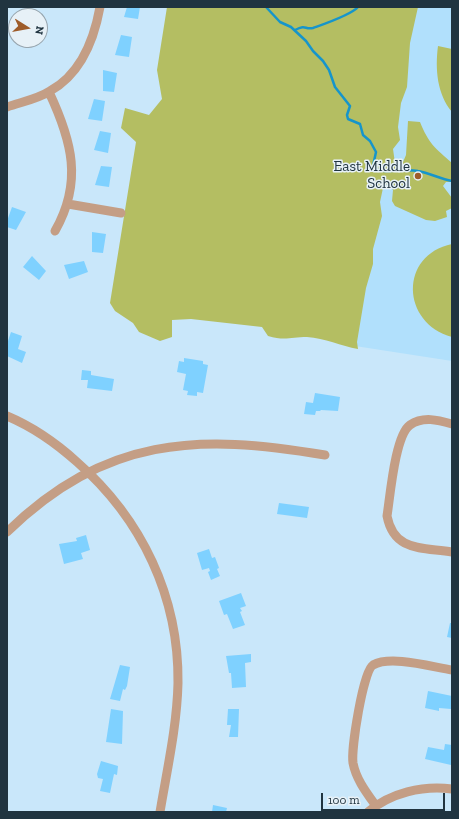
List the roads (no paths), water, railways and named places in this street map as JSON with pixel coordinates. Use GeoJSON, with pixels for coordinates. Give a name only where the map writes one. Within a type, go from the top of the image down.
{"type":"FeatureCollection","features":[{"type":"Feature","properties":{"kind":"street"},"geometry":{"type":"LineString","coordinates":[[7,107],[49,92],[61,84],[83,59],[96,30],[100,7]]}},
{"type":"Feature","properties":{"kind":"street"},"geometry":{"type":"LineString","coordinates":[[49,92],[62,120],[72,154],[72,180],[68,204],[55,231]]}},
{"type":"Feature","properties":{"kind":"street"},"geometry":{"type":"LineString","coordinates":[[68,204],[121,213]]}},
{"type":"Feature","properties":{"kind":"street"},"geometry":{"type":"LineString","coordinates":[[7,416],[47,438],[89,472],[113,498],[142,540],[156,569],[172,619],[178,684],[174,727],[160,812]]}},
{"type":"Feature","properties":{"kind":"street"},"geometry":{"type":"LineString","coordinates":[[452,424],[436,420],[424,420],[415,422],[407,428],[399,444],[387,516],[395,537],[403,543],[452,552]]}},
{"type":"Feature","properties":{"kind":"street"},"geometry":{"type":"LineString","coordinates":[[7,532],[39,504],[89,472],[152,450],[187,445],[223,444],[257,445],[325,455]]}},
{"type":"Feature","properties":{"kind":"street"},"geometry":{"type":"LineString","coordinates":[[376,806],[361,784],[353,762],[353,750],[364,683],[372,666],[383,661],[452,670]]}},
{"type":"Feature","properties":{"kind":"street"},"geometry":{"type":"LineString","coordinates":[[368,812],[398,794],[431,788],[452,789]]}},
{"type":"Feature","properties":{"kind":"waterway"},"geometry":{"type":"LineString","coordinates":[[266,7],[280,22],[291,27],[306,41],[323,61],[329,70],[335,87],[350,106],[347,115],[348,119],[360,124],[363,135],[370,141],[376,152],[373,166],[374,169],[385,171],[412,170],[452,181]]}},
{"type":"Feature","properties":{"kind":"waterway"},"geometry":{"type":"LineString","coordinates":[[295,30],[302,27],[313,28],[324,24],[344,16],[358,7]]}},
{"type":"Feature","properties":{"kind":"place","name":"East Middle School"},"geometry":{"type":"Point","coordinates":[418,176]}}]}
